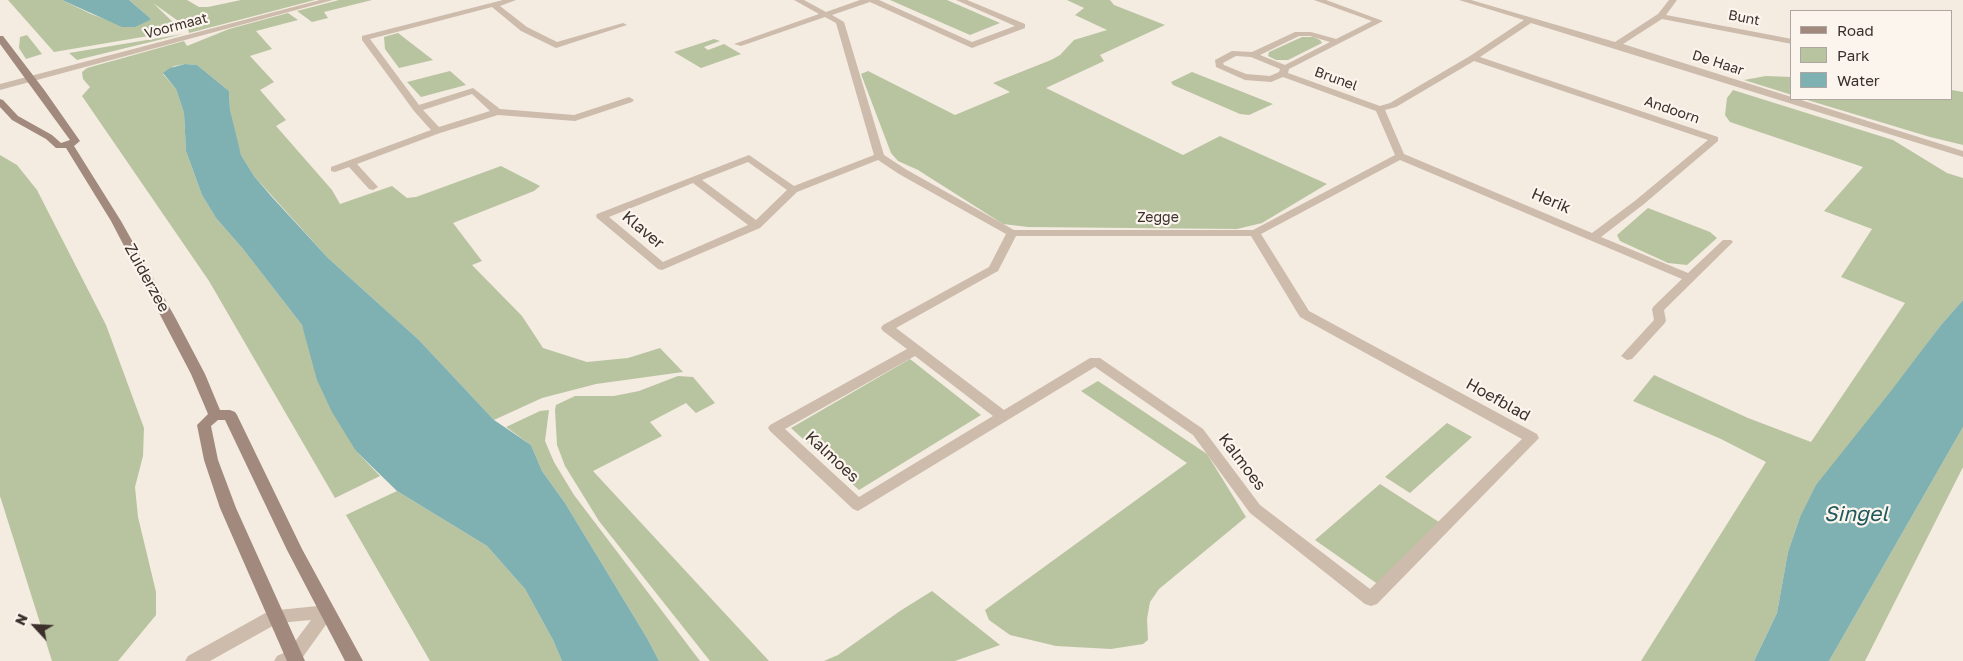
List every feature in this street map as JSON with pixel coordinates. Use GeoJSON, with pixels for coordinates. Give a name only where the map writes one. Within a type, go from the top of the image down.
{"type":"FeatureCollection","features":[{"type":"Feature","properties":{"kind":"street","name":"Voormaat"},"geometry":{"type":"LineString","coordinates":[[0,87],[329,0]]}},
{"type":"Feature","properties":{"kind":"street"},"geometry":{"type":"LineString","coordinates":[[437,131],[417,109],[365,38],[512,0]]}},
{"type":"Feature","properties":{"kind":"street"},"geometry":{"type":"LineString","coordinates":[[798,0],[840,22],[879,156]]}},
{"type":"Feature","properties":{"kind":"street"},"geometry":{"type":"LineString","coordinates":[[738,44],[868,0]]}},
{"type":"Feature","properties":{"kind":"street"},"geometry":{"type":"LineString","coordinates":[[873,0],[972,45],[1022,26],[960,0]]}},
{"type":"Feature","properties":{"kind":"street","name":"Brunel"},"geometry":{"type":"LineString","coordinates":[[1318,0],[1379,21],[1337,42],[1284,71],[1271,80],[1245,77],[1220,67],[1218,62],[1235,53],[1253,55],[1284,71],[1380,109]]}},
{"type":"Feature","properties":{"kind":"street","name":"De Haar"},"geometry":{"type":"LineString","coordinates":[[1463,0],[1616,45],[1790,100]]}},
{"type":"Feature","properties":{"kind":"street"},"geometry":{"type":"LineString","coordinates":[[1616,45],[1661,16],[1673,0]]}},
{"type":"Feature","properties":{"kind":"street"},"geometry":{"type":"LineString","coordinates":[[494,5],[524,28],[556,45],[623,25]]}},
{"type":"Feature","properties":{"kind":"street","name":"Bunt"},"geometry":{"type":"LineString","coordinates":[[1661,16],[1790,42]]}},
{"type":"Feature","properties":{"kind":"street"},"geometry":{"type":"LineString","coordinates":[[1400,156],[1380,109],[1393,105],[1473,58],[1530,20]]}},
{"type":"Feature","properties":{"kind":"street","name":"Brunel"},"geometry":{"type":"LineString","coordinates":[[1253,55],[1298,34],[1311,34],[1337,42]]}},
{"type":"Feature","properties":{"kind":"street","name":"Zuiderzee"},"geometry":{"type":"LineString","coordinates":[[0,38],[75,140],[69,145],[116,221],[170,319],[198,374],[215,415]]}},
{"type":"Feature","properties":{"kind":"street","name":"Andoorn"},"geometry":{"type":"LineString","coordinates":[[1473,58],[1715,139],[1640,202],[1594,237]]}},
{"type":"Feature","properties":{"kind":"street"},"geometry":{"type":"LineString","coordinates":[[417,109],[473,91],[497,112]]}},
{"type":"Feature","properties":{"kind":"street"},"geometry":{"type":"LineString","coordinates":[[335,169],[437,131],[497,112],[575,118],[629,100]]}},
{"type":"Feature","properties":{"kind":"street","name":"De Haar"},"geometry":{"type":"LineString","coordinates":[[1791,100],[1963,154]]}},
{"type":"Feature","properties":{"kind":"street"},"geometry":{"type":"LineString","coordinates":[[0,102],[7,112],[59,146],[69,145]]}},
{"type":"Feature","properties":{"kind":"street","name":"Klaver"},"geometry":{"type":"LineString","coordinates":[[793,190],[748,158],[601,216],[662,267],[756,226],[793,190],[879,156]]}},
{"type":"Feature","properties":{"kind":"street","name":"Zegge"},"geometry":{"type":"LineString","coordinates":[[879,156],[903,172],[1012,233],[1255,233],[1400,156]]}},
{"type":"Feature","properties":{"kind":"street","name":"Herik"},"geometry":{"type":"LineString","coordinates":[[1400,156],[1690,278]]}},
{"type":"Feature","properties":{"kind":"street"},"geometry":{"type":"LineString","coordinates":[[351,164],[373,187]]}},
{"type":"Feature","properties":{"kind":"street"},"geometry":{"type":"LineString","coordinates":[[694,179],[756,226]]}},
{"type":"Feature","properties":{"kind":"street"},"geometry":{"type":"LineString","coordinates":[[1002,416],[887,328],[994,269],[1012,233]]}},
{"type":"Feature","properties":{"kind":"street","name":"Hoefblad"},"geometry":{"type":"LineString","coordinates":[[1255,233],[1304,314],[1532,438],[1371,599],[1277,526]]}},
{"type":"Feature","properties":{"kind":"street"},"geometry":{"type":"LineString","coordinates":[[1627,356],[1660,322],[1658,309],[1726,242]]}},
{"type":"Feature","properties":{"kind":"street","name":"Kalmoes"},"geometry":{"type":"LineString","coordinates":[[915,350],[776,428],[858,505],[1096,360],[1198,432],[1255,509],[1277,526]]}},
{"type":"Feature","properties":{"kind":"street"},"geometry":{"type":"LineString","coordinates":[[291,659],[275,616],[228,508],[211,460],[204,425],[215,415],[230,415],[327,612],[354,661]]}},
{"type":"Feature","properties":{"kind":"street"},"geometry":{"type":"LineString","coordinates":[[194,661],[275,616],[327,612]]}},
{"type":"Feature","properties":{"kind":"street"},"geometry":{"type":"LineString","coordinates":[[291,659],[327,612]]}},
{"type":"Feature","properties":{"kind":"green space"},"geometry":{"type":"Polygon","coordinates":[[[8,0],[62,0],[91,14],[130,27],[150,18],[129,0],[187,0],[199,7],[208,7],[241,0],[315,0],[189,33],[188,28],[153,3],[177,26],[178,31],[54,52],[8,0]]]}},
{"type":"Feature","properties":{"kind":"green space"},"geometry":{"type":"Polygon","coordinates":[[[339,0],[372,0],[324,12],[328,18],[312,22],[297,11],[339,0]]]}},
{"type":"Feature","properties":{"kind":"green space"},"geometry":{"type":"Polygon","coordinates":[[[890,0],[947,0],[1000,23],[970,35],[890,0]]]}},
{"type":"Feature","properties":{"kind":"green space"},"geometry":{"type":"Polygon","coordinates":[[[1067,0],[1110,0],[1114,5],[1165,25],[1100,55],[1104,61],[1046,88],[1183,155],[1220,136],[1327,184],[1262,223],[1237,229],[1028,227],[1003,224],[918,170],[898,161],[891,153],[861,74],[868,71],[955,115],[1010,92],[993,83],[1051,60],[1060,55],[1074,40],[1107,30],[1075,15],[1084,8],[1067,0]]]}},
{"type":"Feature","properties":{"kind":"green space"},"geometry":{"type":"Polygon","coordinates":[[[288,13],[298,20],[256,31],[272,49],[250,56],[274,82],[260,90],[286,120],[276,126],[332,190],[340,204],[392,186],[407,198],[416,197],[501,166],[540,186],[534,191],[453,223],[482,261],[472,265],[522,316],[543,348],[587,362],[628,358],[660,348],[683,372],[596,384],[542,398],[494,420],[419,340],[328,258],[254,176],[241,155],[235,136],[230,110],[229,91],[197,65],[185,64],[174,66],[163,74],[176,89],[184,113],[186,151],[202,195],[216,218],[243,249],[302,325],[356,451],[380,476],[335,498],[209,281],[82,96],[90,87],[83,79],[82,72],[87,68],[184,41],[187,46],[229,29],[288,13]]]}},
{"type":"Feature","properties":{"kind":"green space"},"geometry":{"type":"Polygon","coordinates":[[[398,33],[433,60],[399,68],[385,49],[384,37],[398,33]]]}},
{"type":"Feature","properties":{"kind":"green space"},"geometry":{"type":"Polygon","coordinates":[[[183,34],[77,60],[69,53],[183,34]]]}},
{"type":"Feature","properties":{"kind":"green space"},"geometry":{"type":"Polygon","coordinates":[[[27,35],[42,54],[26,59],[19,48],[20,37],[27,35]]]}},
{"type":"Feature","properties":{"kind":"green space"},"geometry":{"type":"Polygon","coordinates":[[[1302,37],[1314,37],[1322,43],[1288,60],[1276,60],[1268,56],[1269,52],[1302,37]]]}},
{"type":"Feature","properties":{"kind":"green space"},"geometry":{"type":"Polygon","coordinates":[[[714,39],[720,41],[704,47],[708,50],[724,44],[741,54],[701,68],[674,52],[714,39]]]}},
{"type":"Feature","properties":{"kind":"green space"},"geometry":{"type":"Polygon","coordinates":[[[450,71],[466,85],[421,97],[407,82],[450,71]]]}},
{"type":"Feature","properties":{"kind":"green space"},"geometry":{"type":"Polygon","coordinates":[[[1192,72],[1273,104],[1249,115],[1240,114],[1173,85],[1171,82],[1192,72]]]}},
{"type":"Feature","properties":{"kind":"green space"},"geometry":{"type":"Polygon","coordinates":[[[1766,76],[1790,77],[1790,94],[1744,80],[1766,76]]]}},
{"type":"Feature","properties":{"kind":"green space"},"geometry":{"type":"Polygon","coordinates":[[[1733,90],[1893,140],[1947,173],[1963,178],[1963,300],[1941,325],[1800,517],[1788,552],[1777,613],[1754,661],[1641,661],[1766,462],[1721,439],[1633,401],[1654,375],[1748,418],[1811,442],[1905,303],[1841,277],[1872,229],[1824,211],[1863,167],[1730,122],[1725,115],[1727,98],[1733,90]]]}},
{"type":"Feature","properties":{"kind":"green space"},"geometry":{"type":"Polygon","coordinates":[[[1953,90],[1963,92],[1963,145],[1807,100],[1953,100],[1953,90]]]}},
{"type":"Feature","properties":{"kind":"green space"},"geometry":{"type":"Polygon","coordinates":[[[0,155],[17,165],[37,190],[106,325],[144,428],[143,456],[135,487],[138,517],[156,592],[156,615],[118,661],[52,661],[0,496],[0,155]]]}},
{"type":"Feature","properties":{"kind":"green space"},"geometry":{"type":"Polygon","coordinates":[[[1648,208],[1710,232],[1717,238],[1687,265],[1668,263],[1620,241],[1617,235],[1648,208]]]}},
{"type":"Feature","properties":{"kind":"green space"},"geometry":{"type":"Polygon","coordinates":[[[910,359],[981,415],[859,490],[791,428],[910,359]]]}},
{"type":"Feature","properties":{"kind":"green space"},"geometry":{"type":"Polygon","coordinates":[[[678,376],[693,377],[715,403],[696,413],[686,403],[650,422],[662,436],[593,471],[769,661],[710,661],[599,521],[565,466],[557,445],[556,405],[575,396],[614,396],[639,391],[678,376]]]}},
{"type":"Feature","properties":{"kind":"green space"},"geometry":{"type":"Polygon","coordinates":[[[1098,381],[1207,454],[1246,517],[1159,589],[1150,602],[1147,619],[1148,640],[1143,644],[1111,649],[1056,646],[1010,635],[989,620],[985,610],[1187,463],[1081,391],[1098,381]]]}},
{"type":"Feature","properties":{"kind":"green space"},"geometry":{"type":"Polygon","coordinates":[[[549,410],[545,441],[554,462],[574,495],[700,661],[659,661],[565,503],[542,471],[531,445],[506,427],[540,411],[549,410]]]}},
{"type":"Feature","properties":{"kind":"green space"},"geometry":{"type":"Polygon","coordinates":[[[1447,423],[1472,437],[1410,493],[1385,477],[1447,423]]]}},
{"type":"Feature","properties":{"kind":"green space"},"geometry":{"type":"Polygon","coordinates":[[[1963,427],[1963,467],[1865,661],[1829,661],[1963,427]]]}},
{"type":"Feature","properties":{"kind":"green space"},"geometry":{"type":"Polygon","coordinates":[[[1380,484],[1442,524],[1379,585],[1315,540],[1380,484]]]}},
{"type":"Feature","properties":{"kind":"green space"},"geometry":{"type":"Polygon","coordinates":[[[397,491],[487,546],[525,589],[553,640],[562,661],[430,661],[346,515],[397,491]]]}},
{"type":"Feature","properties":{"kind":"green space"},"geometry":{"type":"Polygon","coordinates":[[[932,591],[1000,645],[955,661],[824,661],[838,655],[932,591]]]}},
{"type":"Feature","properties":{"kind":"water"},"geometry":{"type":"Polygon","coordinates":[[[62,0],[129,0],[150,20],[135,27],[122,27],[62,0]]]}},
{"type":"Feature","properties":{"kind":"water"},"geometry":{"type":"Polygon","coordinates":[[[185,64],[197,65],[229,91],[230,110],[241,155],[254,176],[271,196],[328,258],[419,340],[494,420],[531,445],[542,471],[565,503],[659,661],[562,661],[553,640],[525,589],[487,546],[397,491],[356,451],[332,412],[317,380],[302,325],[243,249],[216,218],[202,195],[186,151],[184,113],[176,89],[163,73],[170,68],[185,64]]]}},
{"type":"Feature","properties":{"kind":"water","name":"Singel"},"geometry":{"type":"Polygon","coordinates":[[[1963,300],[1963,427],[1829,661],[1754,661],[1777,613],[1788,552],[1800,517],[1816,485],[1941,325],[1963,300]]]}}]}
